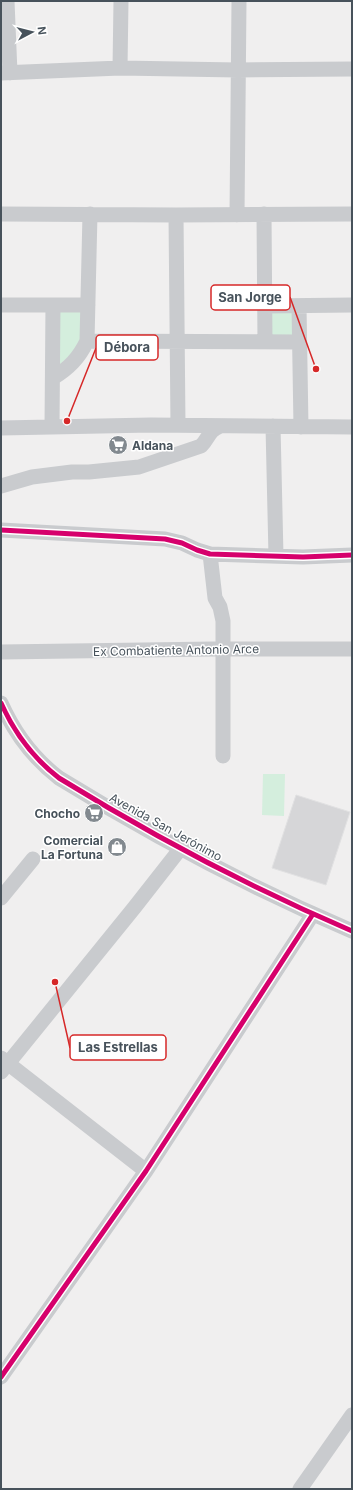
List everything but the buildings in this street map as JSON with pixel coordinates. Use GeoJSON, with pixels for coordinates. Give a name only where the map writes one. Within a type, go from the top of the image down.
{"type":"FeatureCollection","features":[{"type":"Feature","properties":{"kind":"street"},"geometry":{"type":"LineString","coordinates":[[8,1],[5,73],[120,68],[238,70],[352,69]]}},
{"type":"Feature","properties":{"kind":"street"},"geometry":{"type":"LineString","coordinates":[[120,68],[121,1]]}},
{"type":"Feature","properties":{"kind":"street"},"geometry":{"type":"LineString","coordinates":[[237,215],[239,1]]}},
{"type":"Feature","properties":{"kind":"street"},"geometry":{"type":"LineString","coordinates":[[1,214],[352,214]]}},
{"type":"Feature","properties":{"kind":"street"},"geometry":{"type":"LineString","coordinates":[[53,378],[72,364],[82,353],[88,341],[90,214]]}},
{"type":"Feature","properties":{"kind":"street"},"geometry":{"type":"LineString","coordinates":[[264,214],[265,342]]}},
{"type":"Feature","properties":{"kind":"street"},"geometry":{"type":"LineString","coordinates":[[176,215],[178,425]]}},
{"type":"Feature","properties":{"kind":"street"},"geometry":{"type":"LineString","coordinates":[[1,305],[88,304]]}},
{"type":"Feature","properties":{"kind":"street"},"geometry":{"type":"LineString","coordinates":[[52,426],[53,305]]}},
{"type":"Feature","properties":{"kind":"street"},"geometry":{"type":"LineString","coordinates":[[265,306],[352,305]]}},
{"type":"Feature","properties":{"kind":"street"},"geometry":{"type":"LineString","coordinates":[[299,306],[301,427]]}},
{"type":"Feature","properties":{"kind":"street"},"geometry":{"type":"LineString","coordinates":[[88,341],[299,342]]}},
{"type":"Feature","properties":{"kind":"street"},"geometry":{"type":"LineString","coordinates":[[1,428],[178,425],[352,427]]}},
{"type":"Feature","properties":{"kind":"street"},"geometry":{"type":"LineString","coordinates":[[1,486],[38,476],[139,467],[201,446],[209,433],[213,429],[220,426]]}},
{"type":"Feature","properties":{"kind":"street"},"geometry":{"type":"LineString","coordinates":[[273,426],[276,556]]}},
{"type":"Feature","properties":{"kind":"street"},"geometry":{"type":"LineString","coordinates":[[1,530],[165,539],[182,543],[210,554],[352,556]]}},
{"type":"Feature","properties":{"kind":"street"},"geometry":{"type":"LineString","coordinates":[[210,554],[215,598],[220,607],[223,621],[223,756]]}},
{"type":"Feature","properties":{"kind":"street","name":"Ex Combatiente Antonio Arce"},"geometry":{"type":"LineString","coordinates":[[1,652],[352,649]]}},
{"type":"Feature","properties":{"kind":"street","name":"Avenida San Jerónimo"},"geometry":{"type":"LineString","coordinates":[[1,702],[18,734],[33,754],[45,767],[59,778],[180,848],[246,882],[352,931]]}},
{"type":"Feature","properties":{"kind":"street"},"geometry":{"type":"LineString","coordinates":[[146,1171],[3,1064],[134,908],[180,848]]}},
{"type":"Feature","properties":{"kind":"street"},"geometry":{"type":"LineString","coordinates":[[1,898],[33,859]]}},
{"type":"Feature","properties":{"kind":"street"},"geometry":{"type":"LineString","coordinates":[[1,1377],[146,1171],[313,914]]}},
{"type":"Feature","properties":{"kind":"street"},"geometry":{"type":"LineString","coordinates":[[300,1489],[352,1415]]}},
{"type":"Feature","properties":{"kind":"green space"},"geometry":{"type":"Polygon","coordinates":[[[292,309],[295,337],[271,338],[269,312],[292,309]]]}},
{"type":"Feature","properties":{"kind":"green space"},"geometry":{"type":"Polygon","coordinates":[[[59,310],[82,310],[80,346],[57,367],[59,310]]]}},
{"type":"Feature","properties":{"kind":"green space"},"geometry":{"type":"Polygon","coordinates":[[[263,774],[285,774],[284,816],[262,815],[263,774]]]}},
{"type":"Feature","properties":{"kind":"cycle path"},"geometry":{"type":"LineString","coordinates":[[1,530],[165,539],[182,543],[210,554],[303,557],[352,555]]}},
{"type":"Feature","properties":{"kind":"cycle path"},"geometry":{"type":"LineString","coordinates":[[1,703],[6,714],[25,744],[41,762],[59,778],[166,841],[277,897],[352,931]]}},
{"type":"Feature","properties":{"kind":"cycle path"},"geometry":{"type":"LineString","coordinates":[[1,1377],[146,1171],[313,914]]}},
{"type":"Feature","properties":{"kind":"place","name":"San Jorge"},"geometry":{"type":"Point","coordinates":[316,369]}},
{"type":"Feature","properties":{"kind":"place","name":"Débora"},"geometry":{"type":"Point","coordinates":[67,421]}},
{"type":"Feature","properties":{"kind":"place","name":"Aldana"},"geometry":{"type":"Point","coordinates":[118,445]}},
{"type":"Feature","properties":{"kind":"place","name":"Chocho"},"geometry":{"type":"Point","coordinates":[94,813]}},
{"type":"Feature","properties":{"kind":"place","name":"Comercial La Fortuna"},"geometry":{"type":"Point","coordinates":[117,847]}},
{"type":"Feature","properties":{"kind":"place","name":"Las Estrellas"},"geometry":{"type":"Point","coordinates":[55,982]}}]}
